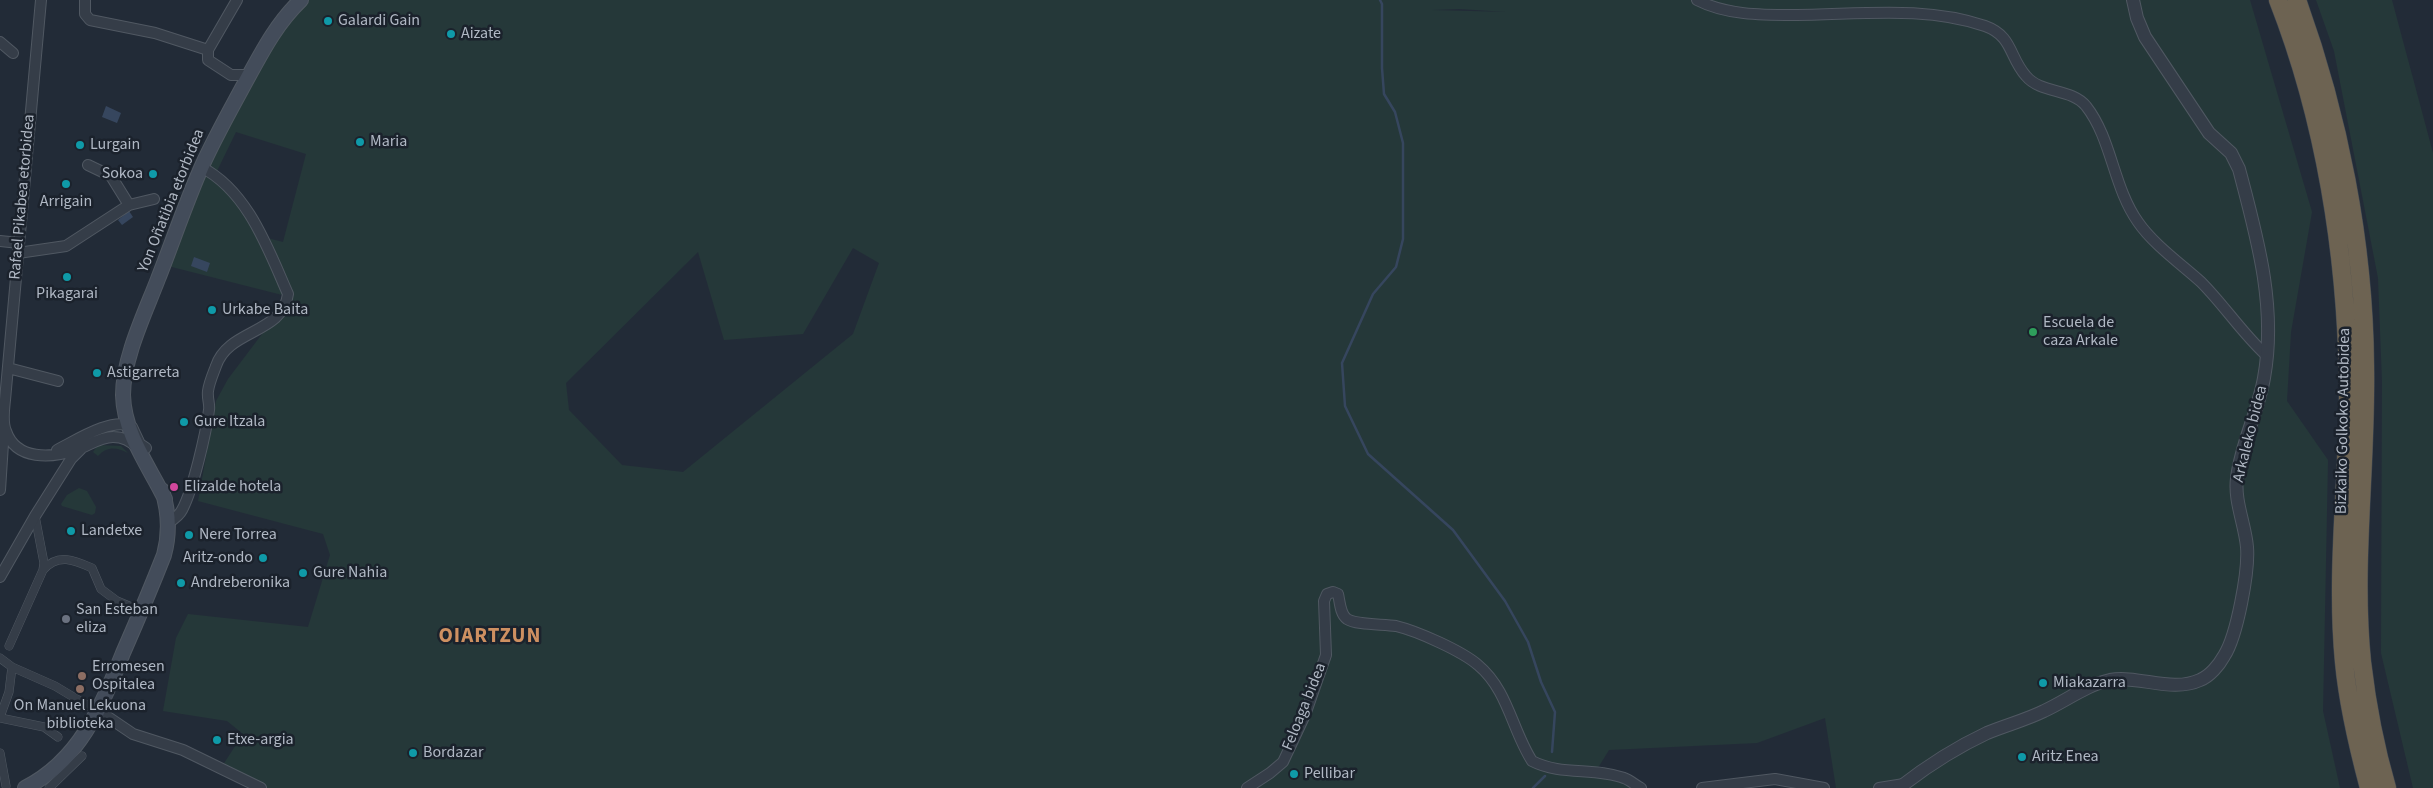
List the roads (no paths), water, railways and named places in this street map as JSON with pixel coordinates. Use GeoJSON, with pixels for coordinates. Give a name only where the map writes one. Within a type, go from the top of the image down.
{"type":"FeatureCollection","features":[{"type":"Feature","properties":{"kind":"highway","name":"Bizkaiko Golkoko Autobidea"},"geometry":{"type":"LineString","coordinates":[[2278,0],[2302,69],[2316,126],[2328,181],[2338,246],[2345,317],[2348,383],[2342,569],[2344,660],[2349,702],[2368,788]]}},
{"type":"Feature","properties":{"kind":"highway","name":"Bizkaiko Golkoko Autobidea"},"geometry":{"type":"LineString","coordinates":[[2297,0],[2322,77],[2340,149],[2362,297],[2365,366],[2360,617],[2362,661],[2369,713],[2387,788]]}},
{"type":"Feature","properties":{"kind":"main road","name":"Yon Oñatibia etorbidea"},"geometry":{"type":"LineString","coordinates":[[168,523],[165,500],[132,424],[127,393],[134,345],[202,167],[276,28],[301,0]]}},
{"type":"Feature","properties":{"kind":"main road"},"geometry":{"type":"LineString","coordinates":[[25,788],[65,758],[82,740],[94,709],[141,612],[164,555],[168,523]]}},
{"type":"Feature","properties":{"kind":"street","name":"Rafael Pikabea etorbidea"},"geometry":{"type":"LineString","coordinates":[[0,490],[18,248],[41,0]]}},
{"type":"Feature","properties":{"kind":"street"},"geometry":{"type":"LineString","coordinates":[[85,0],[85,14],[90,20],[155,33],[208,50]]}},
{"type":"Feature","properties":{"kind":"street"},"geometry":{"type":"LineString","coordinates":[[237,0],[208,50],[208,60],[231,75],[249,76]]}},
{"type":"Feature","properties":{"kind":"street"},"geometry":{"type":"LineString","coordinates":[[1697,0],[1721,10],[1773,15],[1925,15],[1969,22],[2000,33],[2024,75],[2031,82],[2076,98],[2085,104],[2101,132],[2114,173],[2130,210],[2139,224],[2201,283],[2266,355]]}},
{"type":"Feature","properties":{"kind":"street","name":"Arkaleko bidea"},"geometry":{"type":"LineString","coordinates":[[1902,786],[1930,765],[1958,748],[1988,733],[2043,712],[2100,682],[2114,680],[2184,684],[2200,681],[2213,672],[2225,656],[2233,635],[2247,567],[2247,547],[2238,497],[2237,479],[2260,396],[2266,355],[2266,285],[2239,169],[2231,153],[2209,133],[2145,37],[2137,18],[2133,0]]}},
{"type":"Feature","properties":{"kind":"street"},"geometry":{"type":"LineString","coordinates":[[0,42],[13,53]]}},
{"type":"Feature","properties":{"kind":"street"},"geometry":{"type":"LineString","coordinates":[[88,165],[111,176],[129,205]]}},
{"type":"Feature","properties":{"kind":"street"},"geometry":{"type":"LineString","coordinates":[[168,523],[179,516],[183,509],[192,480],[209,408],[208,391],[219,356],[232,344],[279,316],[287,306],[288,294],[249,213],[228,188],[202,167]]}},
{"type":"Feature","properties":{"kind":"street"},"geometry":{"type":"LineString","coordinates":[[0,242],[18,248],[66,246],[129,205],[154,199]]}},
{"type":"Feature","properties":{"kind":"street"},"geometry":{"type":"LineString","coordinates":[[8,368],[58,381]]}},
{"type":"Feature","properties":{"kind":"street"},"geometry":{"type":"LineString","coordinates":[[0,577],[71,459],[87,446],[119,412],[127,393]]}},
{"type":"Feature","properties":{"kind":"street"},"geometry":{"type":"LineString","coordinates":[[50,454],[105,427],[132,424]]}},
{"type":"Feature","properties":{"kind":"street"},"geometry":{"type":"LineString","coordinates":[[4,425],[11,442],[20,450],[31,455],[50,454],[87,446],[122,432],[132,424]]}},
{"type":"Feature","properties":{"kind":"street"},"geometry":{"type":"LineString","coordinates":[[111,437],[126,440],[142,449]]}},
{"type":"Feature","properties":{"kind":"street"},"geometry":{"type":"LineString","coordinates":[[62,448],[87,446]]}},
{"type":"Feature","properties":{"kind":"street"},"geometry":{"type":"LineString","coordinates":[[9,646],[43,570],[44,563],[35,516]]}},
{"type":"Feature","properties":{"kind":"street"},"geometry":{"type":"LineString","coordinates":[[43,570],[49,563],[58,558],[83,564],[92,568],[100,589],[117,601],[141,612]]}},
{"type":"Feature","properties":{"kind":"street","name":"Feloaga bidea"},"geometry":{"type":"LineString","coordinates":[[1247,788],[1283,762],[1305,715],[1326,655],[1324,601],[1327,594],[1333,592],[1338,594],[1343,615],[1346,619],[1408,629],[1466,655],[1480,666],[1503,697],[1532,761],[1542,766],[1563,770],[1625,778],[1641,788]]}},
{"type":"Feature","properties":{"kind":"street"},"geometry":{"type":"LineString","coordinates":[[0,658],[12,667],[55,686],[133,734],[183,750],[261,788]]}},
{"type":"Feature","properties":{"kind":"street"},"geometry":{"type":"LineString","coordinates":[[12,667],[9,692],[0,717],[44,727],[58,737]]}},
{"type":"Feature","properties":{"kind":"street"},"geometry":{"type":"LineString","coordinates":[[0,754],[6,786]]}},
{"type":"Feature","properties":{"kind":"street"},"geometry":{"type":"LineString","coordinates":[[49,788],[82,756]]}},
{"type":"Feature","properties":{"kind":"street"},"geometry":{"type":"LineString","coordinates":[[1702,788],[1775,780],[1824,788]]}},
{"type":"Feature","properties":{"kind":"street"},"geometry":{"type":"LineString","coordinates":[[1879,788],[1902,786]]}},
{"type":"Feature","properties":{"kind":"water"},"geometry":{"type":"Polygon","coordinates":[[[106,106],[121,113],[117,123],[102,117],[106,106]]]}},
{"type":"Feature","properties":{"kind":"water"},"geometry":{"type":"Polygon","coordinates":[[[129,211],[133,217],[122,225],[118,220],[129,211]]]}},
{"type":"Feature","properties":{"kind":"water"},"geometry":{"type":"Polygon","coordinates":[[[194,257],[210,263],[207,272],[191,266],[194,257]]]}},
{"type":"Feature","properties":{"kind":"waterway"},"geometry":{"type":"LineString","coordinates":[[1380,0],[1382,4],[1384,94],[1395,112],[1403,143],[1403,239],[1396,267],[1373,294],[1342,363],[1345,406],[1368,454],[1453,530],[1505,601],[1528,642],[1541,682],[1555,712],[1552,752]]}},
{"type":"Feature","properties":{"kind":"waterway"},"geometry":{"type":"LineString","coordinates":[[1533,788],[1545,776]]}},
{"type":"Feature","properties":{"kind":"place","name":"Galardi Gain"},"geometry":{"type":"Point","coordinates":[328,21]}},
{"type":"Feature","properties":{"kind":"place","name":"Aizate"},"geometry":{"type":"Point","coordinates":[451,34]}},
{"type":"Feature","properties":{"kind":"place","name":"Maria"},"geometry":{"type":"Point","coordinates":[360,142]}},
{"type":"Feature","properties":{"kind":"place","name":"Lurgain"},"geometry":{"type":"Point","coordinates":[80,145]}},
{"type":"Feature","properties":{"kind":"place","name":"Sokoa"},"geometry":{"type":"Point","coordinates":[153,174]}},
{"type":"Feature","properties":{"kind":"place","name":"Arrigain"},"geometry":{"type":"Point","coordinates":[66,184]}},
{"type":"Feature","properties":{"kind":"place","name":"Pikagarai"},"geometry":{"type":"Point","coordinates":[67,277]}},
{"type":"Feature","properties":{"kind":"place","name":"Urkabe Baita"},"geometry":{"type":"Point","coordinates":[212,310]}},
{"type":"Feature","properties":{"kind":"place","name":"Escuela de caza Arkale"},"geometry":{"type":"Point","coordinates":[2033,332]}},
{"type":"Feature","properties":{"kind":"place","name":"Astigarreta"},"geometry":{"type":"Point","coordinates":[97,373]}},
{"type":"Feature","properties":{"kind":"place","name":"Gure Itzala"},"geometry":{"type":"Point","coordinates":[184,422]}},
{"type":"Feature","properties":{"kind":"place","name":"Elizalde hotela"},"geometry":{"type":"Point","coordinates":[174,487]}},
{"type":"Feature","properties":{"kind":"place","name":"Landetxe"},"geometry":{"type":"Point","coordinates":[71,531]}},
{"type":"Feature","properties":{"kind":"place","name":"Nere Torrea"},"geometry":{"type":"Point","coordinates":[189,535]}},
{"type":"Feature","properties":{"kind":"place","name":"Aritz-ondo"},"geometry":{"type":"Point","coordinates":[263,558]}},
{"type":"Feature","properties":{"kind":"place","name":"Gure Nahia"},"geometry":{"type":"Point","coordinates":[303,573]}},
{"type":"Feature","properties":{"kind":"place","name":"Andreberonika"},"geometry":{"type":"Point","coordinates":[181,583]}},
{"type":"Feature","properties":{"kind":"place","name":"San Esteban eliza"},"geometry":{"type":"Point","coordinates":[66,619]}},
{"type":"Feature","properties":{"kind":"place","name":"Erromesen Ospitalea"},"geometry":{"type":"Point","coordinates":[82,676]}},
{"type":"Feature","properties":{"kind":"place","name":"Miakazarra"},"geometry":{"type":"Point","coordinates":[2043,683]}},
{"type":"Feature","properties":{"kind":"place","name":"On Manuel Lekuona biblioteka"},"geometry":{"type":"Point","coordinates":[80,689]}},
{"type":"Feature","properties":{"kind":"place","name":"Etxe-argia"},"geometry":{"type":"Point","coordinates":[217,740]}},
{"type":"Feature","properties":{"kind":"place","name":"Bordazar"},"geometry":{"type":"Point","coordinates":[413,753]}},
{"type":"Feature","properties":{"kind":"place","name":"Aritz Enea"},"geometry":{"type":"Point","coordinates":[2022,757]}},
{"type":"Feature","properties":{"kind":"place","name":"Pellibar"},"geometry":{"type":"Point","coordinates":[1294,774]}},
{"type":"Feature","properties":{"kind":"district","name":"OIARTZUN"},"geometry":{"type":"Point","coordinates":[490,637]}}]}
